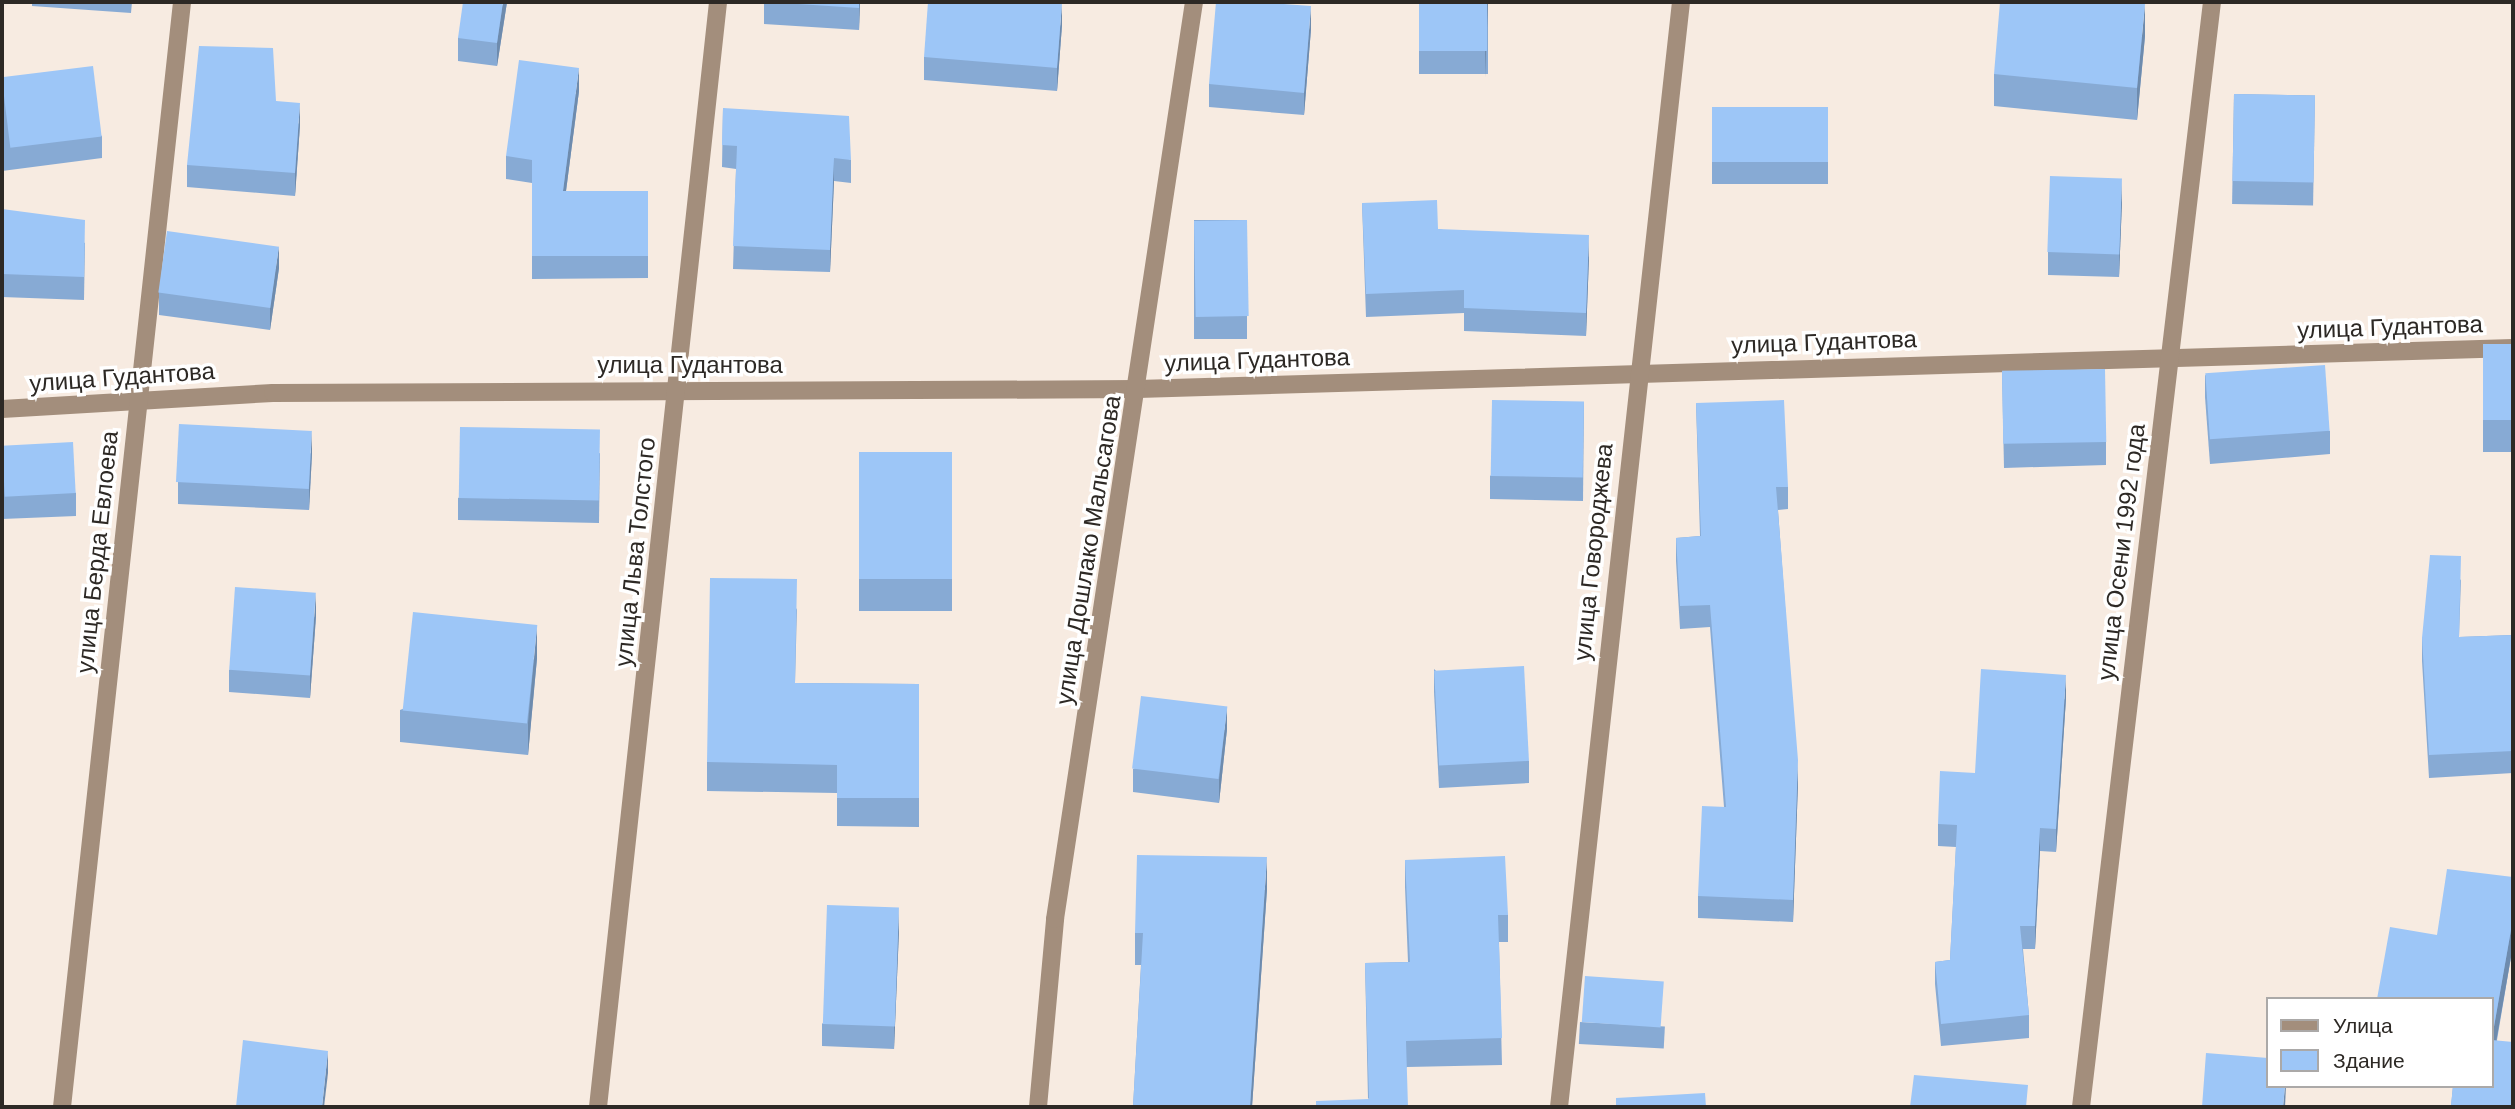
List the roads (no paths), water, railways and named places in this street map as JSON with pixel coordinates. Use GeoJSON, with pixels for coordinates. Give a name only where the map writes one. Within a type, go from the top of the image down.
{"type":"FeatureCollection","features":[{"type":"Feature","properties":{"kind":"street","name":"улица Берда Евлоева"},"geometry":{"type":"LineString","coordinates":[[62,1107],[182,2]]}},
{"type":"Feature","properties":{"kind":"street","name":"улица Льва Толстого"},"geometry":{"type":"LineString","coordinates":[[598,1107],[718,2]]}},
{"type":"Feature","properties":{"kind":"street","name":"улица Дошлако Мальсагова"},"geometry":{"type":"LineString","coordinates":[[1038,1107],[1055,919],[1139,389],[1194,2]]}},
{"type":"Feature","properties":{"kind":"street","name":"улица Говороджева"},"geometry":{"type":"LineString","coordinates":[[1559,1107],[1637,372],[1681,2]]}},
{"type":"Feature","properties":{"kind":"street","name":"улица Осени 1992 года"},"geometry":{"type":"LineString","coordinates":[[2081,1107],[2212,2]]}},
{"type":"Feature","properties":{"kind":"street","name":"улица Гудантова"},"geometry":{"type":"LineString","coordinates":[[2,409],[139,399],[678,389],[1139,389],[1637,372],[2513,348]]}}]}
